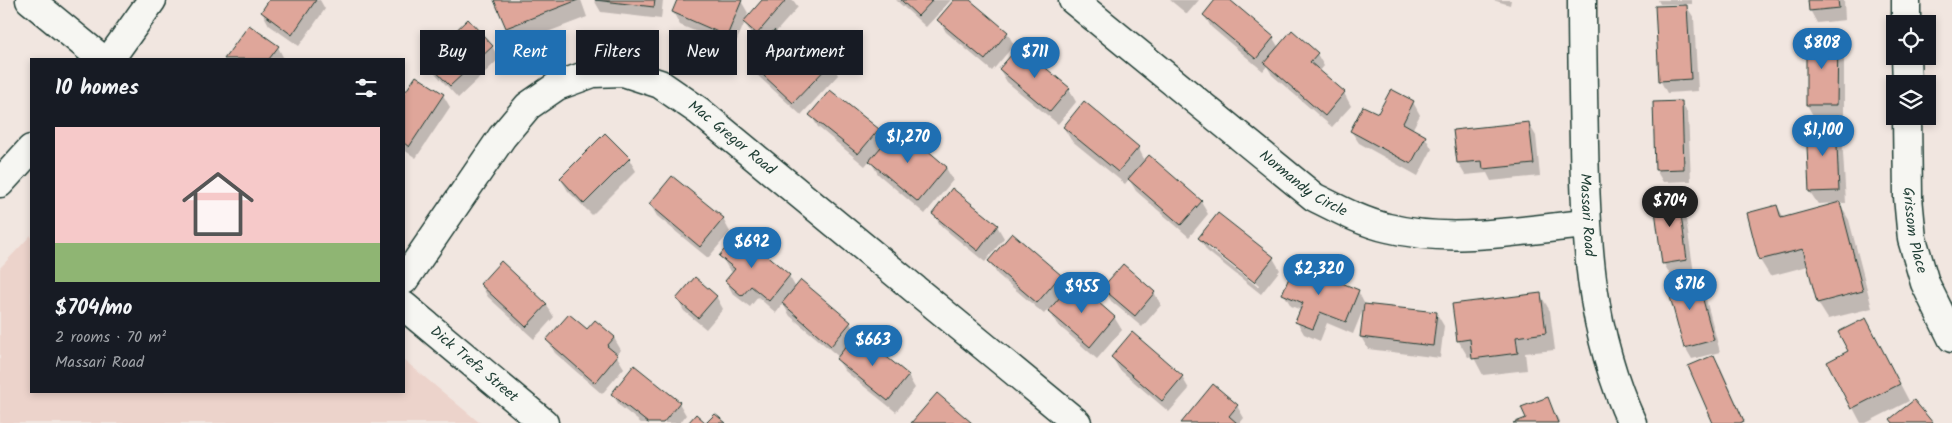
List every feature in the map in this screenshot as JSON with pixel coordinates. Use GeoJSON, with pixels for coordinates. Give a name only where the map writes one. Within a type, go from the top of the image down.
{"type":"FeatureCollection","features":[{"type":"Feature","properties":{"kind":"street"},"geometry":{"type":"LineString","coordinates":[[30,0],[101,58]]}},
{"type":"Feature","properties":{"kind":"street"},"geometry":{"type":"LineString","coordinates":[[111,58],[152,0]]}},
{"type":"Feature","properties":{"kind":"street","name":"Normandy Circle"},"geometry":{"type":"LineString","coordinates":[[1073,0],[1314,197],[1352,216],[1388,228],[1422,234],[1457,236],[1586,224]]}},
{"type":"Feature","properties":{"kind":"street","name":"Massari Road"},"geometry":{"type":"LineString","coordinates":[[1582,0],[1586,224],[1598,322],[1608,364],[1632,423]]}},
{"type":"Feature","properties":{"kind":"street"},"geometry":{"type":"LineString","coordinates":[[1906,0],[1906,15]]}},
{"type":"Feature","properties":{"kind":"street","name":"Mac Gregor Road"},"geometry":{"type":"LineString","coordinates":[[405,279],[502,137],[528,106],[557,86],[593,73],[624,72],[660,84],[699,110],[1077,423]]}},
{"type":"Feature","properties":{"kind":"street","name":"Grissom Place"},"geometry":{"type":"LineString","coordinates":[[1907,125],[1908,197],[1912,240],[1925,283],[1952,338]]}},
{"type":"Feature","properties":{"kind":"street"},"geometry":{"type":"LineString","coordinates":[[0,183],[30,150]]}},
{"type":"Feature","properties":{"kind":"street","name":"Dick Trefz Street"},"geometry":{"type":"LineString","coordinates":[[405,307],[544,423]]}},
{"type":"Feature","properties":{"kind":"shaded area"},"geometry":{"type":"Polygon","coordinates":[[[30,236],[30,393],[405,393],[405,361],[480,423],[0,423],[0,268],[30,236]]]}},
{"type":"Feature","properties":{"kind":"building"},"geometry":{"type":"Polygon","coordinates":[[[269,0],[316,0],[292,35],[261,12],[269,0]]]}},
{"type":"Feature","properties":{"kind":"building"},"geometry":{"type":"Polygon","coordinates":[[[494,0],[578,0],[506,28],[494,0]]]}},
{"type":"Feature","properties":{"kind":"building"},"geometry":{"type":"Polygon","coordinates":[[[595,0],[655,0],[654,7],[595,0]]]}},
{"type":"Feature","properties":{"kind":"building"},"geometry":{"type":"Polygon","coordinates":[[[677,0],[742,0],[730,30],[713,30],[672,12],[677,0]]]}},
{"type":"Feature","properties":{"kind":"building"},"geometry":{"type":"Polygon","coordinates":[[[762,0],[786,0],[760,30],[752,30],[743,22],[762,0]]]}},
{"type":"Feature","properties":{"kind":"building"},"geometry":{"type":"Polygon","coordinates":[[[901,0],[933,0],[918,16],[901,0]]]}},
{"type":"Feature","properties":{"kind":"building"},"geometry":{"type":"Polygon","coordinates":[[[954,0],[970,0],[1008,32],[985,60],[937,20],[954,0]]]}},
{"type":"Feature","properties":{"kind":"building"},"geometry":{"type":"Polygon","coordinates":[[[1215,0],[1230,0],[1274,37],[1256,59],[1203,15],[1215,0]]]}},
{"type":"Feature","properties":{"kind":"building"},"geometry":{"type":"Polygon","coordinates":[[[1808,0],[1838,0],[1839,8],[1809,11],[1808,0]]]}},
{"type":"Feature","properties":{"kind":"building"},"geometry":{"type":"Polygon","coordinates":[[[1687,5],[1691,79],[1659,81],[1655,6],[1687,5]]]}},
{"type":"Feature","properties":{"kind":"building"},"geometry":{"type":"Polygon","coordinates":[[[468,19],[478,30],[456,30],[468,19]]]}},
{"type":"Feature","properties":{"kind":"building"},"geometry":{"type":"Polygon","coordinates":[[[249,25],[279,46],[270,58],[225,58],[249,25]]]}},
{"type":"Feature","properties":{"kind":"building"},"geometry":{"type":"Polygon","coordinates":[[[1292,30],[1318,53],[1310,62],[1345,92],[1325,116],[1264,63],[1292,30]]]}},
{"type":"Feature","properties":{"kind":"building"},"geometry":{"type":"Polygon","coordinates":[[[1806,36],[1838,36],[1837,105],[1806,105],[1806,36]]]}},
{"type":"Feature","properties":{"kind":"building"},"geometry":{"type":"Polygon","coordinates":[[[485,37],[493,46],[485,53],[485,37]]]}},
{"type":"Feature","properties":{"kind":"building"},"geometry":{"type":"Polygon","coordinates":[[[1019,46],[1070,88],[1050,112],[999,69],[1019,46]]]}},
{"type":"Feature","properties":{"kind":"building"},"geometry":{"type":"Polygon","coordinates":[[[439,75],[462,75],[450,86],[439,75]]]}},
{"type":"Feature","properties":{"kind":"building"},"geometry":{"type":"Polygon","coordinates":[[[763,75],[820,75],[793,103],[763,75]]]}},
{"type":"Feature","properties":{"kind":"building"},"geometry":{"type":"Polygon","coordinates":[[[416,76],[444,94],[409,147],[405,144],[405,92],[416,76]]]}},
{"type":"Feature","properties":{"kind":"building"},"geometry":{"type":"Polygon","coordinates":[[[1391,89],[1414,101],[1403,123],[1426,136],[1411,164],[1350,131],[1363,106],[1378,113],[1391,89]]]}},
{"type":"Feature","properties":{"kind":"building"},"geometry":{"type":"Polygon","coordinates":[[[830,90],[879,129],[858,154],[809,115],[830,90]]]}},
{"type":"Feature","properties":{"kind":"building"},"geometry":{"type":"Polygon","coordinates":[[[1084,101],[1139,147],[1118,172],[1063,127],[1084,101]]]}},
{"type":"Feature","properties":{"kind":"building"},"geometry":{"type":"Polygon","coordinates":[[[1682,101],[1684,169],[1655,170],[1653,102],[1682,101]]]}},
{"type":"Feature","properties":{"kind":"building"},"geometry":{"type":"Polygon","coordinates":[[[1529,122],[1534,164],[1483,169],[1482,161],[1457,163],[1453,130],[1529,122]]]}},
{"type":"Feature","properties":{"kind":"building"},"geometry":{"type":"Polygon","coordinates":[[[1836,122],[1839,191],[1809,192],[1806,124],[1836,122]]]}},
{"type":"Feature","properties":{"kind":"building"},"geometry":{"type":"Polygon","coordinates":[[[899,126],[947,167],[918,202],[869,161],[899,126]]]}},
{"type":"Feature","properties":{"kind":"building"},"geometry":{"type":"Polygon","coordinates":[[[605,133],[630,158],[584,204],[560,178],[605,133]]]}},
{"type":"Feature","properties":{"kind":"building"},"geometry":{"type":"Polygon","coordinates":[[[1149,155],[1202,201],[1181,225],[1128,179],[1149,155]]]}},
{"type":"Feature","properties":{"kind":"building"},"geometry":{"type":"Polygon","coordinates":[[[672,176],[724,218],[700,247],[649,204],[672,176]]]}},
{"type":"Feature","properties":{"kind":"building"},"geometry":{"type":"Polygon","coordinates":[[[952,188],[998,225],[978,251],[932,214],[952,188]]]}},
{"type":"Feature","properties":{"kind":"building"},"geometry":{"type":"Polygon","coordinates":[[[1678,192],[1687,260],[1662,264],[1653,195],[1678,192]]]}},
{"type":"Feature","properties":{"kind":"building"},"geometry":{"type":"Polygon","coordinates":[[[1840,202],[1863,291],[1817,303],[1803,249],[1759,260],[1747,213],[1777,205],[1781,218],[1840,202]]]}},
{"type":"Feature","properties":{"kind":"building"},"geometry":{"type":"Polygon","coordinates":[[[1218,213],[1274,257],[1254,282],[1198,238],[1218,213]]]}},
{"type":"Feature","properties":{"kind":"building"},"geometry":{"type":"Polygon","coordinates":[[[739,232],[790,275],[769,301],[751,286],[742,296],[725,281],[735,269],[719,256],[739,232]]]}},
{"type":"Feature","properties":{"kind":"building"},"geometry":{"type":"Polygon","coordinates":[[[1012,233],[1061,275],[1037,303],[988,261],[1012,233]]]}},
{"type":"Feature","properties":{"kind":"building"},"geometry":{"type":"Polygon","coordinates":[[[501,261],[547,304],[526,327],[480,284],[501,261]]]}},
{"type":"Feature","properties":{"kind":"building"},"geometry":{"type":"Polygon","coordinates":[[[1123,264],[1155,292],[1135,316],[1102,288],[1123,264]]]}},
{"type":"Feature","properties":{"kind":"building"},"geometry":{"type":"Polygon","coordinates":[[[1295,264],[1359,290],[1346,322],[1320,312],[1313,329],[1295,322],[1303,303],[1282,294],[1295,264]]]}},
{"type":"Feature","properties":{"kind":"building"},"geometry":{"type":"Polygon","coordinates":[[[1696,274],[1714,340],[1684,348],[1666,282],[1696,274]]]}},
{"type":"Feature","properties":{"kind":"building"},"geometry":{"type":"Polygon","coordinates":[[[695,277],[717,296],[698,318],[676,299],[695,277]]]}},
{"type":"Feature","properties":{"kind":"building"},"geometry":{"type":"Polygon","coordinates":[[[801,280],[851,322],[831,346],[782,303],[801,280]]]}},
{"type":"Feature","properties":{"kind":"building"},"geometry":{"type":"Polygon","coordinates":[[[1074,281],[1115,317],[1090,347],[1048,311],[1074,281]]]}},
{"type":"Feature","properties":{"kind":"building"},"geometry":{"type":"Polygon","coordinates":[[[1541,293],[1546,333],[1516,337],[1518,353],[1472,359],[1470,339],[1457,341],[1452,304],[1541,293]]]}},
{"type":"Feature","properties":{"kind":"building"},"geometry":{"type":"Polygon","coordinates":[[[1364,304],[1437,312],[1433,346],[1360,337],[1364,304]]]}},
{"type":"Feature","properties":{"kind":"building"},"geometry":{"type":"Polygon","coordinates":[[[569,314],[587,329],[595,320],[615,337],[607,346],[618,355],[595,383],[546,340],[569,314]]]}},
{"type":"Feature","properties":{"kind":"building"},"geometry":{"type":"Polygon","coordinates":[[[1866,318],[1900,384],[1851,409],[1827,362],[1848,351],[1838,332],[1866,318]]]}},
{"type":"Feature","properties":{"kind":"building"},"geometry":{"type":"Polygon","coordinates":[[[1132,332],[1183,376],[1162,401],[1111,357],[1132,332]]]}},
{"type":"Feature","properties":{"kind":"building"},"geometry":{"type":"Polygon","coordinates":[[[857,333],[909,375],[888,401],[836,359],[857,333]]]}},
{"type":"Feature","properties":{"kind":"building"},"geometry":{"type":"Polygon","coordinates":[[[1714,355],[1744,421],[1740,423],[1713,423],[1688,366],[1714,355]]]}},
{"type":"Feature","properties":{"kind":"building"},"geometry":{"type":"Polygon","coordinates":[[[634,365],[680,402],[663,423],[648,423],[611,394],[634,365]]]}},
{"type":"Feature","properties":{"kind":"building"},"geometry":{"type":"Polygon","coordinates":[[[1213,384],[1238,405],[1229,416],[1237,423],[1181,423],[1213,384]]]}},
{"type":"Feature","properties":{"kind":"building"},"geometry":{"type":"Polygon","coordinates":[[[937,393],[972,423],[911,423],[937,393]]]}},
{"type":"Feature","properties":{"kind":"building"},"geometry":{"type":"Polygon","coordinates":[[[1548,397],[1558,423],[1513,423],[1526,418],[1521,407],[1548,397]]]}},
{"type":"Feature","properties":{"kind":"building"},"geometry":{"type":"Polygon","coordinates":[[[1914,400],[1933,423],[1893,423],[1890,419],[1914,400]]]}},
{"type":"Feature","properties":{"kind":"building"},"geometry":{"type":"Polygon","coordinates":[[[696,414],[706,423],[688,423],[696,414]]]}},
{"type":"Feature","properties":{"kind":"building"},"geometry":{"type":"Polygon","coordinates":[[[715,414],[726,423],[706,423],[715,414]]]}}]}
